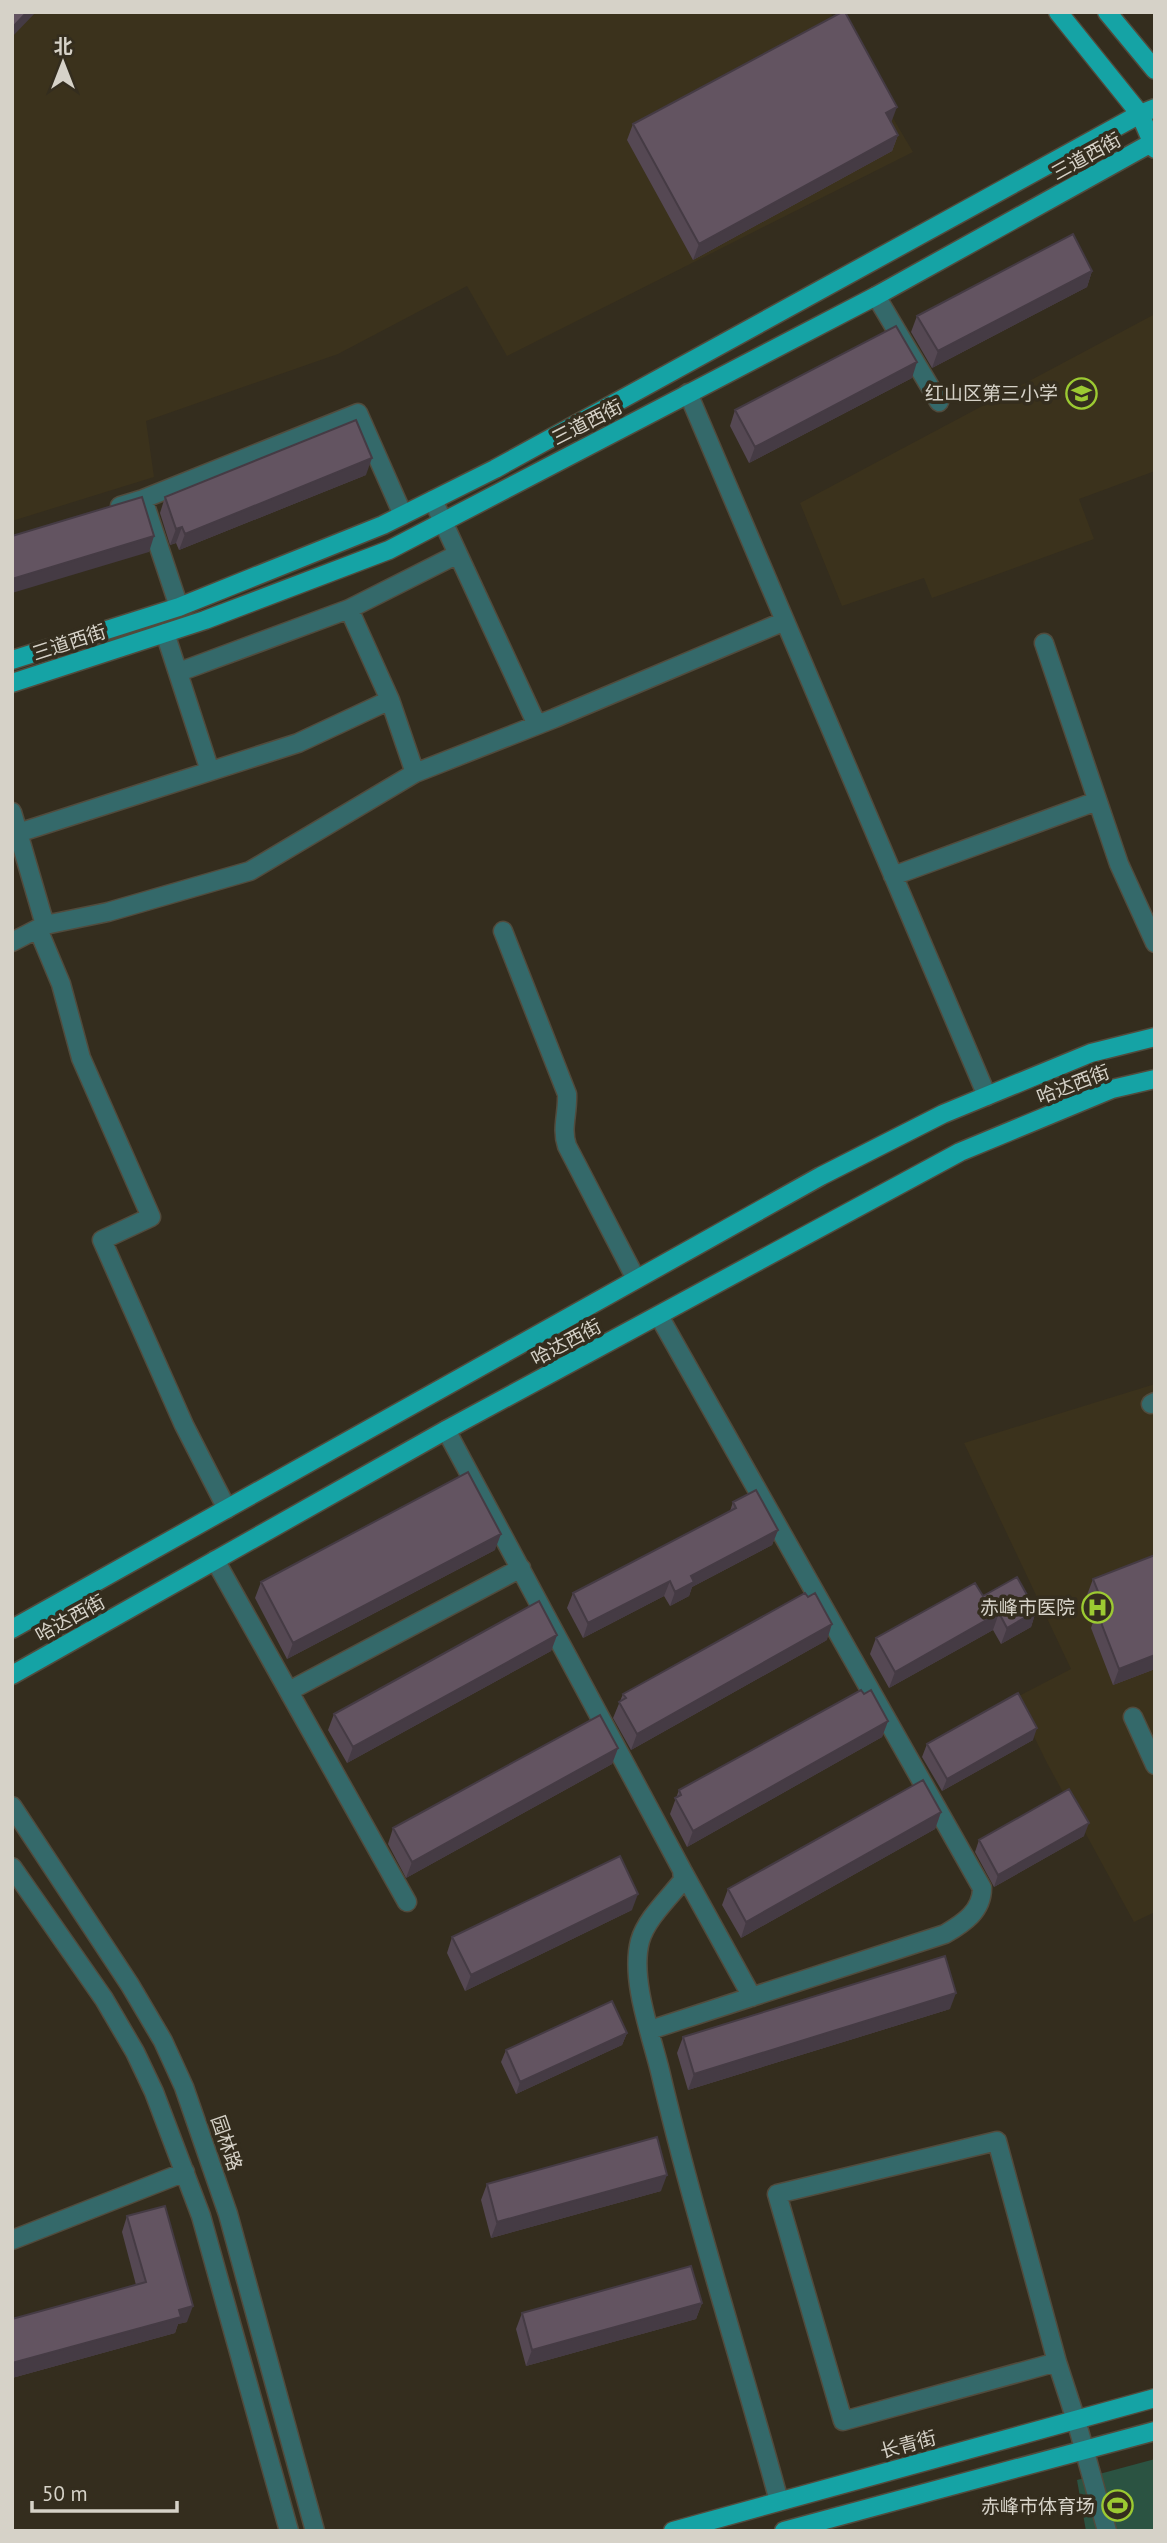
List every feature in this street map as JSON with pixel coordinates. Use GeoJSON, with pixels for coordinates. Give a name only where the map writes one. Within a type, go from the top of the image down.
{"type":"FeatureCollection","features":[{"type":"Feature","properties":{"kind":"main road"},"geometry":{"type":"LineString","coordinates":[[1058,12],[1147,111],[1154,144]]}},
{"type":"Feature","properties":{"kind":"main road"},"geometry":{"type":"LineString","coordinates":[[1107,12],[1155,71]]}},
{"type":"Feature","properties":{"kind":"main road"},"geometry":{"type":"LineString","coordinates":[[12,660],[178,607],[402,515],[495,469],[1147,111]]}},
{"type":"Feature","properties":{"kind":"main road","name":"三道西街"},"geometry":{"type":"LineString","coordinates":[[12,683],[228,611],[389,550],[876,296],[1154,144]]}},
{"type":"Feature","properties":{"kind":"main road","name":"哈达西街"},"geometry":{"type":"LineString","coordinates":[[12,1629],[821,1176],[943,1114],[1091,1054],[1155,1037]]}},
{"type":"Feature","properties":{"kind":"main road","name":"哈达西街"},"geometry":{"type":"LineString","coordinates":[[12,1675],[446,1430],[960,1152],[1112,1089],[1155,1079]]}},
{"type":"Feature","properties":{"kind":"main road","name":"长青街"},"geometry":{"type":"LineString","coordinates":[[673,2531],[1155,2398]]}},
{"type":"Feature","properties":{"kind":"main road"},"geometry":{"type":"LineString","coordinates":[[784,2531],[1155,2431]]}},
{"type":"Feature","properties":{"kind":"street"},"geometry":{"type":"LineString","coordinates":[[876,296],[939,402]]}},
{"type":"Feature","properties":{"kind":"street"},"geometry":{"type":"LineString","coordinates":[[688,393],[987,1097]]}},
{"type":"Feature","properties":{"kind":"street"},"geometry":{"type":"LineString","coordinates":[[104,511],[144,499],[358,413],[402,515]]}},
{"type":"Feature","properties":{"kind":"street"},"geometry":{"type":"LineString","coordinates":[[144,499],[178,607]]}},
{"type":"Feature","properties":{"kind":"street"},"geometry":{"type":"LineString","coordinates":[[433,500],[537,726]]}},
{"type":"Feature","properties":{"kind":"street"},"geometry":{"type":"LineString","coordinates":[[179,672],[349,609],[458,554]]}},
{"type":"Feature","properties":{"kind":"street"},"geometry":{"type":"LineString","coordinates":[[349,609],[390,701],[415,773]]}},
{"type":"Feature","properties":{"kind":"street"},"geometry":{"type":"LineString","coordinates":[[12,942],[41,927],[108,912],[250,871],[415,773],[537,726],[785,621]]}},
{"type":"Feature","properties":{"kind":"street"},"geometry":{"type":"LineString","coordinates":[[165,633],[211,771]]}},
{"type":"Feature","properties":{"kind":"street"},"geometry":{"type":"LineString","coordinates":[[1044,643],[1119,864],[1155,943]]}},
{"type":"Feature","properties":{"kind":"street"},"geometry":{"type":"LineString","coordinates":[[18,833],[298,743],[390,701]]}},
{"type":"Feature","properties":{"kind":"street"},"geometry":{"type":"LineString","coordinates":[[893,876],[1097,801]]}},
{"type":"Feature","properties":{"kind":"street"},"geometry":{"type":"LineString","coordinates":[[12,812],[41,927],[61,984],[81,1058],[151,1217],[102,1240],[184,1425],[227,1509]]}},
{"type":"Feature","properties":{"kind":"street"},"geometry":{"type":"LineString","coordinates":[[503,931],[567,1094],[568,1115],[562,1131],[567,1146],[636,1279]]}},
{"type":"Feature","properties":{"kind":"street"},"geometry":{"type":"LineString","coordinates":[[650,2030],[945,1934],[965,1922],[982,1901],[982,1888],[659,1316]]}},
{"type":"Feature","properties":{"kind":"street"},"geometry":{"type":"LineString","coordinates":[[446,1430],[752,1997]]}},
{"type":"Feature","properties":{"kind":"street"},"geometry":{"type":"LineString","coordinates":[[215,1560],[407,1902]]}},
{"type":"Feature","properties":{"kind":"street"},"geometry":{"type":"LineString","coordinates":[[289,1692],[521,1568]]}},
{"type":"Feature","properties":{"kind":"street"},"geometry":{"type":"LineString","coordinates":[[1133,1717],[1155,1765]]}},
{"type":"Feature","properties":{"kind":"street","name":"园林路"},"geometry":{"type":"LineString","coordinates":[[12,1806],[130,1985],[163,2041],[184,2087],[228,2214],[315,2531]]}},
{"type":"Feature","properties":{"kind":"street"},"geometry":{"type":"LineString","coordinates":[[12,1867],[104,1999],[135,2052],[154,2092],[201,2217],[289,2531]]}},
{"type":"Feature","properties":{"kind":"street"},"geometry":{"type":"LineString","coordinates":[[682,1870],[683,1881],[640,1940],[638,1973],[678,2147],[743,2367],[779,2501]]}},
{"type":"Feature","properties":{"kind":"street"},"geometry":{"type":"LineString","coordinates":[[1057,2362],[843,2421],[778,2194],[998,2141],[1057,2362],[1107,2531]]}},
{"type":"Feature","properties":{"kind":"street"},"geometry":{"type":"LineString","coordinates":[[12,2240],[185,2172]]}},
{"type":"Feature","properties":{"kind":"shaded area"},"geometry":{"type":"Polygon","coordinates":[[[12,12],[830,12],[913,152],[507,356],[467,286],[338,354],[146,421],[154,477],[12,521],[12,12]]]}},
{"type":"Feature","properties":{"kind":"shaded area","name":"红山区第三小学"},"geometry":{"type":"Polygon","coordinates":[[[1155,314],[1155,471],[1079,499],[1094,539],[932,598],[924,578],[842,606],[800,503],[1155,314]]]}},
{"type":"Feature","properties":{"kind":"shaded area","name":"赤峰市医院"},"geometry":{"type":"Polygon","coordinates":[[[1155,1384],[1155,1912],[1134,1922],[1047,1763],[1015,1698],[1071,1669],[964,1443],[1155,1384]]]}},
{"type":"Feature","properties":{"kind":"green space","name":"赤峰市体育场"},"geometry":{"type":"Polygon","coordinates":[[[1155,2459],[1155,2531],[1086,2531],[1077,2480],[1155,2459]]]}},
{"type":"Feature","properties":{"kind":"building"},"geometry":{"type":"Polygon","coordinates":[[[12,12],[27,12],[12,28],[12,12]]]}},
{"type":"Feature","properties":{"kind":"building"},"geometry":{"type":"Polygon","coordinates":[[[845,12],[897,107],[886,113],[898,135],[699,244],[633,124],[845,12]]]}},
{"type":"Feature","properties":{"kind":"building"},"geometry":{"type":"Polygon","coordinates":[[[1073,234],[1092,271],[938,351],[917,316],[1073,234]]]}},
{"type":"Feature","properties":{"kind":"building"},"geometry":{"type":"Polygon","coordinates":[[[896,326],[917,362],[755,447],[735,410],[896,326]]]}},
{"type":"Feature","properties":{"kind":"building"},"geometry":{"type":"Polygon","coordinates":[[[356,420],[372,458],[185,534],[182,527],[176,529],[165,497],[356,420]]]}},
{"type":"Feature","properties":{"kind":"building"},"geometry":{"type":"Polygon","coordinates":[[[142,497],[154,536],[12,579],[12,536],[142,497]]]}},
{"type":"Feature","properties":{"kind":"building"},"geometry":{"type":"Polygon","coordinates":[[[468,1472],[501,1534],[293,1643],[261,1582],[468,1472]]]}},
{"type":"Feature","properties":{"kind":"building"},"geometry":{"type":"Polygon","coordinates":[[[756,1490],[778,1530],[691,1576],[694,1582],[675,1592],[670,1581],[588,1623],[573,1593],[736,1508],[733,1502],[756,1490]]]}},
{"type":"Feature","properties":{"kind":"building"},"geometry":{"type":"Polygon","coordinates":[[[1155,1555],[1155,1655],[1119,1669],[1097,1612],[1105,1609],[1093,1579],[1155,1555]]]}},
{"type":"Feature","properties":{"kind":"building"},"geometry":{"type":"Polygon","coordinates":[[[1017,1577],[1036,1611],[1007,1628],[999,1613],[895,1672],[876,1638],[975,1583],[983,1596],[1017,1577]]]}},
{"type":"Feature","properties":{"kind":"building"},"geometry":{"type":"Polygon","coordinates":[[[805,1593],[808,1597],[815,1593],[832,1624],[637,1734],[619,1702],[626,1698],[623,1694],[805,1593]]]}},
{"type":"Feature","properties":{"kind":"building"},"geometry":{"type":"Polygon","coordinates":[[[539,1601],[557,1635],[353,1747],[334,1714],[539,1601]]]}},
{"type":"Feature","properties":{"kind":"building"},"geometry":{"type":"Polygon","coordinates":[[[861,1690],[864,1694],[871,1690],[888,1721],[693,1831],[675,1798],[681,1795],[679,1790],[861,1690]]]}},
{"type":"Feature","properties":{"kind":"building"},"geometry":{"type":"Polygon","coordinates":[[[1018,1693],[1037,1728],[947,1779],[927,1744],[1018,1693]]]}},
{"type":"Feature","properties":{"kind":"building"},"geometry":{"type":"Polygon","coordinates":[[[600,1715],[618,1748],[412,1862],[393,1828],[600,1715]]]}},
{"type":"Feature","properties":{"kind":"building"},"geometry":{"type":"Polygon","coordinates":[[[923,1780],[941,1812],[746,1922],[728,1889],[923,1780]]]}},
{"type":"Feature","properties":{"kind":"building"},"geometry":{"type":"Polygon","coordinates":[[[1069,1789],[1089,1823],[998,1875],[979,1840],[1069,1789]]]}},
{"type":"Feature","properties":{"kind":"building"},"geometry":{"type":"Polygon","coordinates":[[[620,1856],[638,1894],[471,1975],[452,1937],[620,1856]]]}},
{"type":"Feature","properties":{"kind":"building"},"geometry":{"type":"Polygon","coordinates":[[[945,1956],[956,1993],[694,2074],[683,2037],[945,1956]]]}},
{"type":"Feature","properties":{"kind":"building"},"geometry":{"type":"Polygon","coordinates":[[[612,2001],[627,2033],[520,2082],[506,2050],[612,2001]]]}},
{"type":"Feature","properties":{"kind":"building"},"geometry":{"type":"Polygon","coordinates":[[[657,2137],[667,2175],[497,2222],[487,2184],[657,2137]]]}},
{"type":"Feature","properties":{"kind":"building"},"geometry":{"type":"Polygon","coordinates":[[[165,2206],[193,2306],[179,2310],[181,2317],[12,2363],[12,2319],[146,2282],[127,2216],[165,2206]]]}},
{"type":"Feature","properties":{"kind":"building"},"geometry":{"type":"Polygon","coordinates":[[[691,2266],[702,2303],[532,2350],[522,2313],[691,2266]]]}},
{"type":"Feature","properties":{"kind":"place","name":"红山区第三小学"},"geometry":{"type":"Point","coordinates":[1081,393]}},
{"type":"Feature","properties":{"kind":"place","name":"赤峰市医院"},"geometry":{"type":"Point","coordinates":[1098,1607]}},
{"type":"Feature","properties":{"kind":"place","name":"赤峰市体育场"},"geometry":{"type":"Point","coordinates":[1118,2506]}}]}
